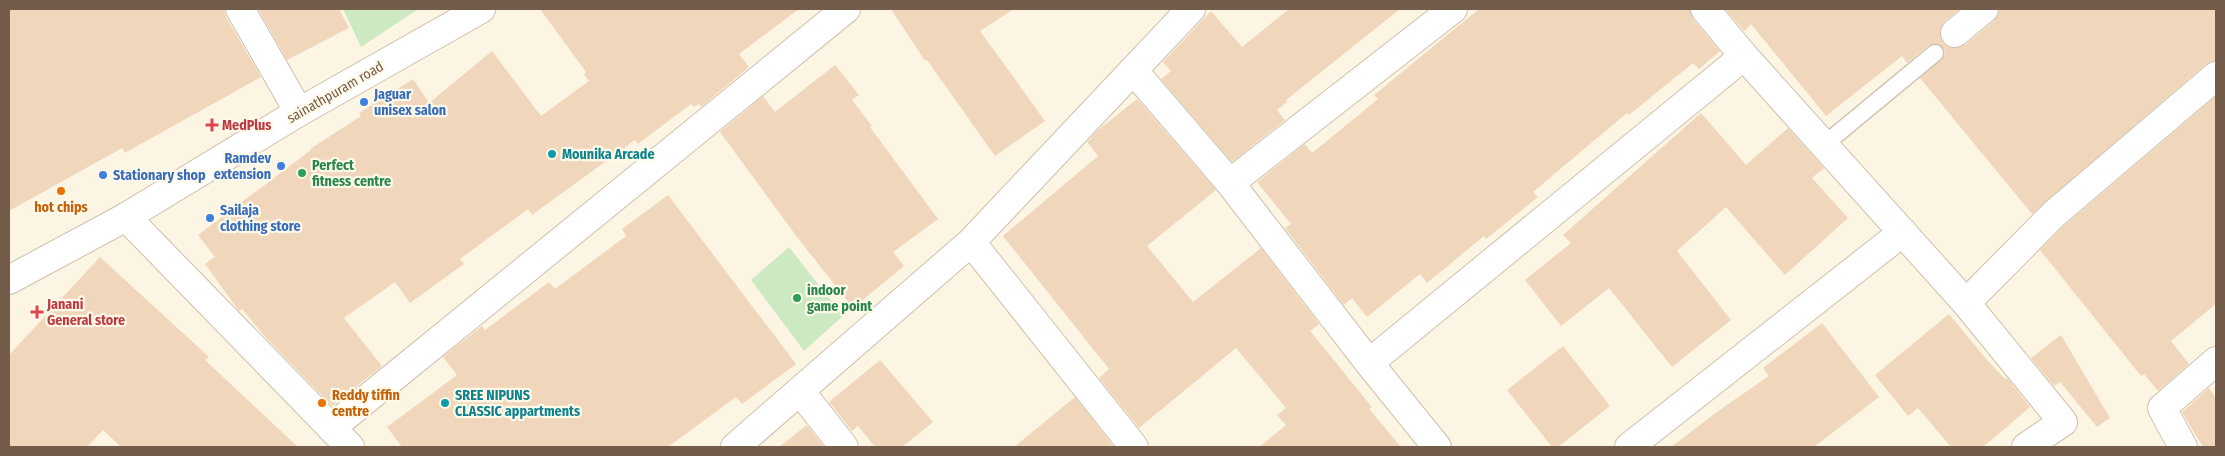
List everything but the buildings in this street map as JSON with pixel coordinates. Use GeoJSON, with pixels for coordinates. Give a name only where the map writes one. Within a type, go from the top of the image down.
{"type":"FeatureCollection","features":[{"type":"Feature","properties":{"kind":"street"},"geometry":{"type":"LineString","coordinates":[[240,9],[300,112]]}},
{"type":"Feature","properties":{"kind":"street"},"geometry":{"type":"LineString","coordinates":[[331,428],[846,9]]}},
{"type":"Feature","properties":{"kind":"street"},"geometry":{"type":"LineString","coordinates":[[734,447],[971,242],[1191,9]]}},
{"type":"Feature","properties":{"kind":"street"},"geometry":{"type":"LineString","coordinates":[[1230,182],[1453,9]]}},
{"type":"Feature","properties":{"kind":"street"},"geometry":{"type":"LineString","coordinates":[[1705,9],[1744,56],[1966,303],[2063,422],[2026,447]]}},
{"type":"Feature","properties":{"kind":"street"},"geometry":{"type":"LineString","coordinates":[[1954,33],[1984,9]]}},
{"type":"Feature","properties":{"kind":"street","name":"sainathpuram road"},"geometry":{"type":"LineString","coordinates":[[9,280],[126,217],[300,112],[477,10]]}},
{"type":"Feature","properties":{"kind":"street"},"geometry":{"type":"LineString","coordinates":[[1369,363],[1744,56]]}},
{"type":"Feature","properties":{"kind":"street"},"geometry":{"type":"LineString","coordinates":[[1134,70],[1230,182],[1369,363],[1437,447]]}},
{"type":"Feature","properties":{"kind":"street"},"geometry":{"type":"LineString","coordinates":[[1966,303],[2054,214],[2216,76]]}},
{"type":"Feature","properties":{"kind":"street"},"geometry":{"type":"LineString","coordinates":[[126,217],[350,447]]}},
{"type":"Feature","properties":{"kind":"street"},"geometry":{"type":"LineString","coordinates":[[1629,447],[1903,232]]}},
{"type":"Feature","properties":{"kind":"street"},"geometry":{"type":"LineString","coordinates":[[971,242],[1134,447]]}},
{"type":"Feature","properties":{"kind":"street"},"geometry":{"type":"LineString","coordinates":[[2183,447],[2162,408],[2216,361]]}},
{"type":"Feature","properties":{"kind":"street"},"geometry":{"type":"LineString","coordinates":[[800,391],[844,447]]}},
{"type":"Feature","properties":{"kind":"lane"},"geometry":{"type":"LineString","coordinates":[[1825,144],[1935,53]]}},
{"type":"Feature","properties":{"kind":"green space"},"geometry":{"type":"Polygon","coordinates":[[[343,9],[418,9],[361,47],[343,9]]]}},
{"type":"Feature","properties":{"kind":"green space","name":"indoor game point"},"geometry":{"type":"Polygon","coordinates":[[[789,247],[843,316],[804,351],[751,280],[789,247]]]}},
{"type":"Feature","properties":{"kind":"place","name":"Jaguar unisex salon"},"geometry":{"type":"Point","coordinates":[364,102]}},
{"type":"Feature","properties":{"kind":"place","name":"MedPlus"},"geometry":{"type":"Point","coordinates":[212,125]}},
{"type":"Feature","properties":{"kind":"place","name":"Mounika Arcade"},"geometry":{"type":"Point","coordinates":[552,154]}},
{"type":"Feature","properties":{"kind":"place","name":"Ramdev extension"},"geometry":{"type":"Point","coordinates":[281,166]}},
{"type":"Feature","properties":{"kind":"place","name":"Perfect fitness centre"},"geometry":{"type":"Point","coordinates":[302,173]}},
{"type":"Feature","properties":{"kind":"place","name":"Stationary shop"},"geometry":{"type":"Point","coordinates":[103,175]}},
{"type":"Feature","properties":{"kind":"place","name":"hot chips"},"geometry":{"type":"Point","coordinates":[61,191]}},
{"type":"Feature","properties":{"kind":"place","name":"Sailaja clothing store"},"geometry":{"type":"Point","coordinates":[210,218]}},
{"type":"Feature","properties":{"kind":"place","name":"indoor game point"},"geometry":{"type":"Point","coordinates":[797,298]}},
{"type":"Feature","properties":{"kind":"place","name":"Janani General store"},"geometry":{"type":"Point","coordinates":[37,312]}},
{"type":"Feature","properties":{"kind":"place","name":"Reddy tiffin centre"},"geometry":{"type":"Point","coordinates":[322,403]}},
{"type":"Feature","properties":{"kind":"place","name":"SREE NIPUNS CLASSIC appartments"},"geometry":{"type":"Point","coordinates":[445,403]}}]}
